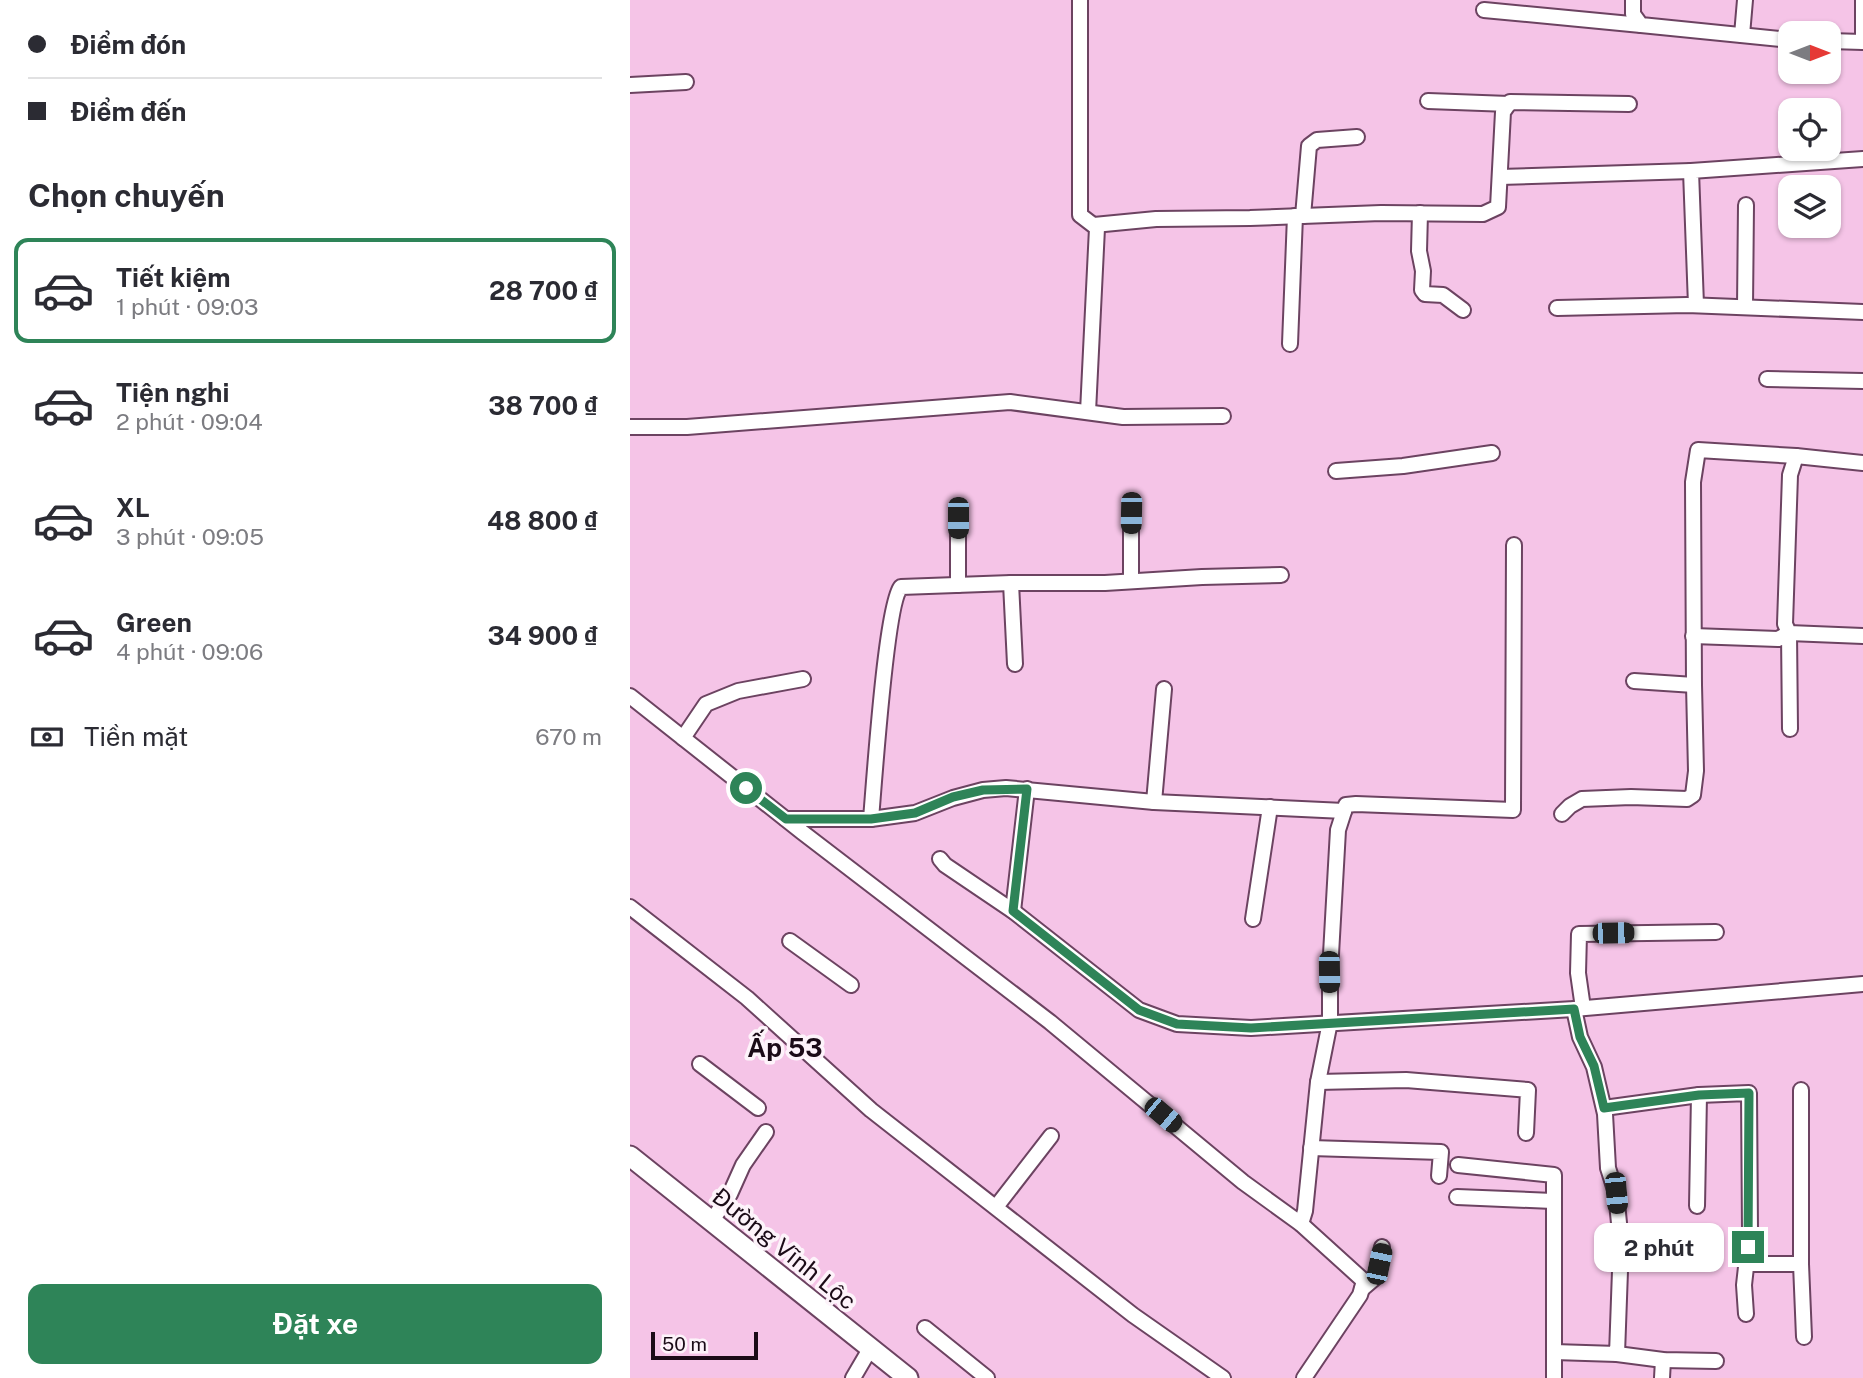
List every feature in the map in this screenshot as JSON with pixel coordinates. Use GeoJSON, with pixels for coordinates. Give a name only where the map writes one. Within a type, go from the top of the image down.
{"type":"FeatureCollection","features":[{"type":"Feature","properties":{"kind":"main road","name":"Đường Vĩnh Lộc"},"geometry":{"type":"LineString","coordinates":[[630,1156],[908,1378]]}},
{"type":"Feature","properties":{"kind":"street"},"geometry":{"type":"LineString","coordinates":[[1080,0],[1080,215],[1097,228],[1088,412]]}},
{"type":"Feature","properties":{"kind":"street"},"geometry":{"type":"LineString","coordinates":[[1633,0],[1633,14],[1641,25]]}},
{"type":"Feature","properties":{"kind":"street"},"geometry":{"type":"LineString","coordinates":[[1742,36],[1745,0]]}},
{"type":"Feature","properties":{"kind":"street"},"geometry":{"type":"LineString","coordinates":[[1841,41],[1863,42],[1863,0]]}},
{"type":"Feature","properties":{"kind":"street"},"geometry":{"type":"LineString","coordinates":[[1484,10],[1778,39]]}},
{"type":"Feature","properties":{"kind":"street"},"geometry":{"type":"LineString","coordinates":[[630,85],[686,82]]}},
{"type":"Feature","properties":{"kind":"street"},"geometry":{"type":"LineString","coordinates":[[1428,101],[1629,104]]}},
{"type":"Feature","properties":{"kind":"street"},"geometry":{"type":"LineString","coordinates":[[1094,225],[1156,219],[1483,214],[1499,207],[1503,112],[1509,104]]}},
{"type":"Feature","properties":{"kind":"street"},"geometry":{"type":"LineString","coordinates":[[1290,344],[1299,216],[1309,146],[1317,140],[1357,137]]}},
{"type":"Feature","properties":{"kind":"street"},"geometry":{"type":"LineString","coordinates":[[1500,177],[1691,171],[1863,159]]}},
{"type":"Feature","properties":{"kind":"street"},"geometry":{"type":"LineString","coordinates":[[1691,171],[1696,305]]}},
{"type":"Feature","properties":{"kind":"street"},"geometry":{"type":"LineString","coordinates":[[1745,307],[1746,205]]}},
{"type":"Feature","properties":{"kind":"street"},"geometry":{"type":"LineString","coordinates":[[1419,213],[1422,290],[1425,294],[1443,295],[1463,310]]}},
{"type":"Feature","properties":{"kind":"street"},"geometry":{"type":"LineString","coordinates":[[1557,308],[1696,305],[1863,312]]}},
{"type":"Feature","properties":{"kind":"street"},"geometry":{"type":"LineString","coordinates":[[1767,379],[1863,381]]}},
{"type":"Feature","properties":{"kind":"street"},"geometry":{"type":"LineString","coordinates":[[630,427],[687,427],[1010,402],[1123,417],[1223,416]]}},
{"type":"Feature","properties":{"kind":"street"},"geometry":{"type":"LineString","coordinates":[[1562,814],[1582,799],[1687,799],[1693,795],[1696,771],[1693,482],[1698,450],[1863,463]]}},
{"type":"Feature","properties":{"kind":"street"},"geometry":{"type":"LineString","coordinates":[[1336,471],[1403,466],[1492,453]]}},
{"type":"Feature","properties":{"kind":"street"},"geometry":{"type":"LineString","coordinates":[[1790,729],[1789,633],[1785,624],[1786,559],[1790,475],[1796,456]]}},
{"type":"Feature","properties":{"kind":"street"},"geometry":{"type":"LineString","coordinates":[[1131,513],[1131,581]]}},
{"type":"Feature","properties":{"kind":"street"},"geometry":{"type":"LineString","coordinates":[[958,518],[958,585]]}},
{"type":"Feature","properties":{"kind":"street"},"geometry":{"type":"LineString","coordinates":[[1301,1224],[1318,1082],[1331,1022],[1329,972],[1338,830],[1344,810],[1346,805],[1356,804],[1513,810],[1514,545]]}},
{"type":"Feature","properties":{"kind":"street"},"geometry":{"type":"LineString","coordinates":[[871,819],[883,684],[898,588],[1281,575]]}},
{"type":"Feature","properties":{"kind":"street"},"geometry":{"type":"LineString","coordinates":[[1011,583],[1015,664]]}},
{"type":"Feature","properties":{"kind":"street"},"geometry":{"type":"LineString","coordinates":[[1693,636],[1778,639],[1789,633],[1863,636]]}},
{"type":"Feature","properties":{"kind":"street"},"geometry":{"type":"LineString","coordinates":[[683,738],[706,704],[738,691],[803,679]]}},
{"type":"Feature","properties":{"kind":"street"},"geometry":{"type":"LineString","coordinates":[[1634,681],[1694,685]]}},
{"type":"Feature","properties":{"kind":"street"},"geometry":{"type":"LineString","coordinates":[[1153,802],[1164,689]]}},
{"type":"Feature","properties":{"kind":"street"},"geometry":{"type":"LineString","coordinates":[[630,696],[1050,1022],[1244,1182],[1301,1224],[1364,1281],[1362,1289]]}},
{"type":"Feature","properties":{"kind":"street"},"geometry":{"type":"LineString","coordinates":[[786,819],[871,819],[915,813],[953,797],[983,790],[1027,789],[1082,797],[1153,802],[1344,810]]}},
{"type":"Feature","properties":{"kind":"street"},"geometry":{"type":"LineString","coordinates":[[1013,911],[1027,789]]}},
{"type":"Feature","properties":{"kind":"street"},"geometry":{"type":"LineString","coordinates":[[1253,919],[1270,807]]}},
{"type":"Feature","properties":{"kind":"street"},"geometry":{"type":"LineString","coordinates":[[940,859],[1013,911],[1139,1010],[1177,1024],[1251,1028],[1578,1008],[1863,984]]}},
{"type":"Feature","properties":{"kind":"street"},"geometry":{"type":"LineString","coordinates":[[630,907],[747,998],[871,1110],[1133,1315],[1223,1378]]}},
{"type":"Feature","properties":{"kind":"street"},"geometry":{"type":"LineString","coordinates":[[1617,1354],[1620,1243],[1616,1193],[1608,1168],[1604,1108],[1594,1066],[1580,1037],[1579,934],[1716,932]]}},
{"type":"Feature","properties":{"kind":"street"},"geometry":{"type":"LineString","coordinates":[[790,941],[851,985]]}},
{"type":"Feature","properties":{"kind":"street"},"geometry":{"type":"LineString","coordinates":[[700,1065],[758,1108]]}},
{"type":"Feature","properties":{"kind":"street"},"geometry":{"type":"LineString","coordinates":[[1318,1082],[1406,1080],[1528,1090],[1526,1133]]}},
{"type":"Feature","properties":{"kind":"street"},"geometry":{"type":"LineString","coordinates":[[1801,1090],[1801,1264],[1804,1337]]}},
{"type":"Feature","properties":{"kind":"street"},"geometry":{"type":"LineString","coordinates":[[1604,1108],[1699,1095],[1749,1093],[1750,1231],[1744,1285],[1746,1314]]}},
{"type":"Feature","properties":{"kind":"street"},"geometry":{"type":"LineString","coordinates":[[1697,1206],[1699,1095]]}},
{"type":"Feature","properties":{"kind":"street"},"geometry":{"type":"LineString","coordinates":[[710,1222],[735,1186],[743,1166],[766,1132]]}},
{"type":"Feature","properties":{"kind":"street"},"geometry":{"type":"LineString","coordinates":[[996,1207],[1051,1136]]}},
{"type":"Feature","properties":{"kind":"street"},"geometry":{"type":"LineString","coordinates":[[1311,1148],[1441,1152],[1439,1176]]}},
{"type":"Feature","properties":{"kind":"street"},"geometry":{"type":"LineString","coordinates":[[1458,1165],[1554,1174],[1554,1378]]}},
{"type":"Feature","properties":{"kind":"street"},"geometry":{"type":"LineString","coordinates":[[1457,1197],[1553,1201]]}},
{"type":"Feature","properties":{"kind":"street"},"geometry":{"type":"LineString","coordinates":[[1304,1378],[1362,1289],[1376,1277],[1382,1247]]}},
{"type":"Feature","properties":{"kind":"street"},"geometry":{"type":"LineString","coordinates":[[1746,1264],[1801,1264]]}},
{"type":"Feature","properties":{"kind":"street"},"geometry":{"type":"LineString","coordinates":[[925,1328],[987,1378]]}},
{"type":"Feature","properties":{"kind":"street"},"geometry":{"type":"LineString","coordinates":[[853,1378],[870,1349]]}},
{"type":"Feature","properties":{"kind":"street"},"geometry":{"type":"LineString","coordinates":[[1554,1352],[1716,1362]]}},
{"type":"Feature","properties":{"kind":"street"},"geometry":{"type":"LineString","coordinates":[[1662,1378],[1664,1360]]}},
{"type":"Feature","properties":{"kind":"district","name":"Ấp 53"},"geometry":{"type":"Point","coordinates":[785,1048]}},
{"type":"Feature","properties":{"kind":"route"},"geometry":{"type":"LineString","coordinates":[[746,788],[786,819],[871,819],[915,813],[953,797],[983,790],[1027,789],[1013,911],[1139,1010],[1177,1024],[1251,1028],[1574,1009],[1580,1037],[1594,1066],[1604,1108],[1699,1095],[1749,1093],[1748,1247]]}}]}
